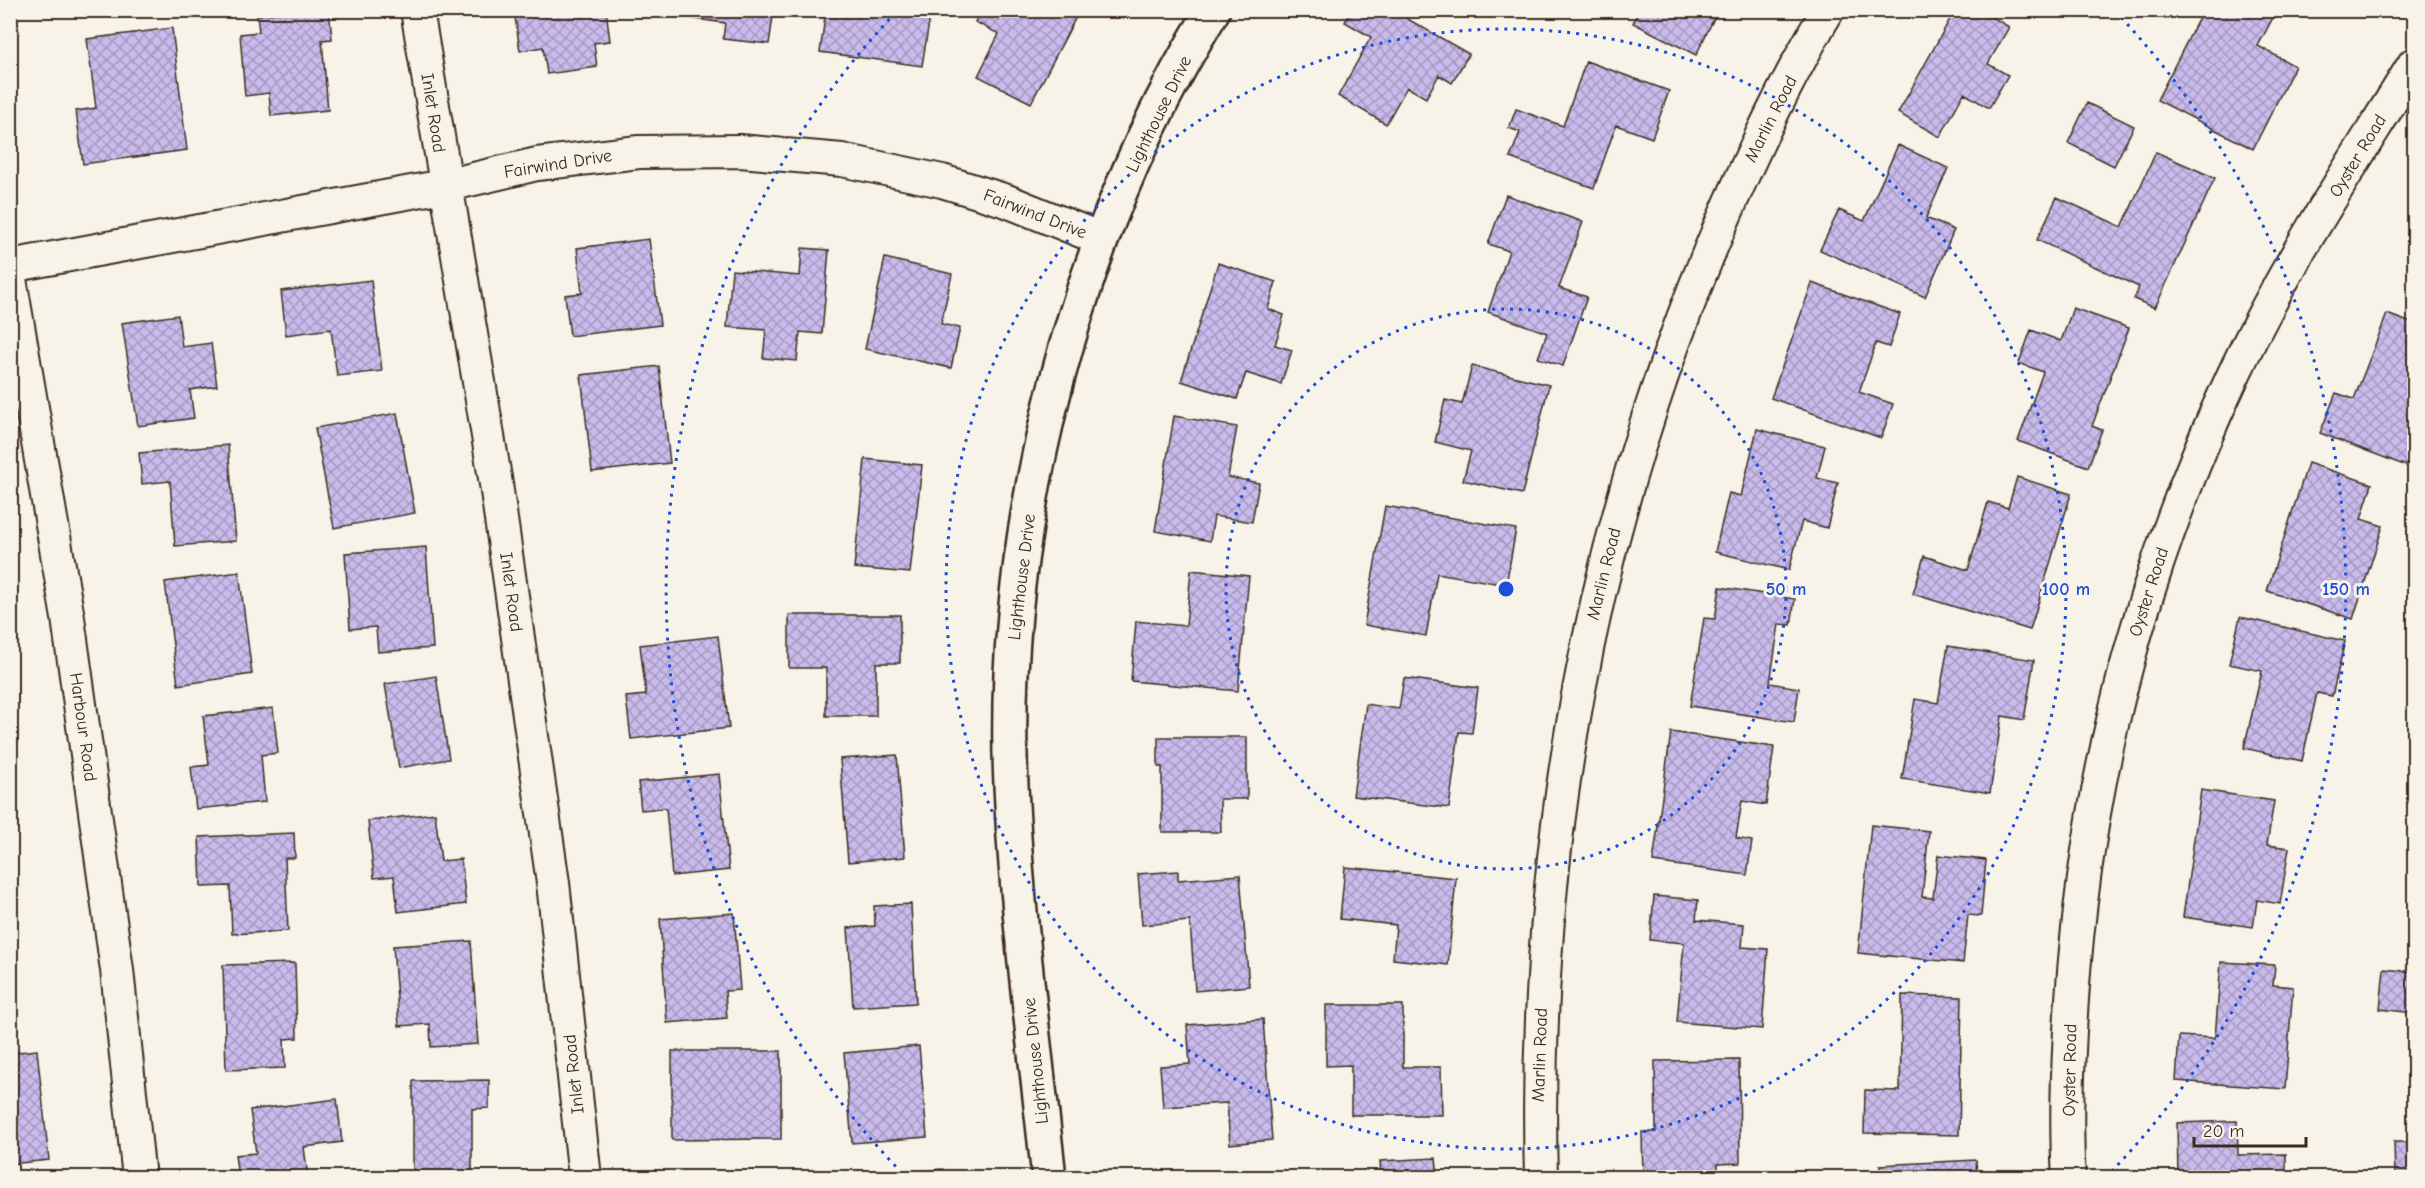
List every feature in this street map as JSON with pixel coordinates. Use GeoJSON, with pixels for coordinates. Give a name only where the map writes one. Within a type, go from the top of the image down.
{"type":"FeatureCollection","features":[{"type":"Feature","properties":{"kind":"street","name":"Inlet Road"},"geometry":{"type":"LineString","coordinates":[[417,10],[444,186],[496,484],[552,871],[585,1178]]}},
{"type":"Feature","properties":{"kind":"street","name":"Lighthouse Drive"},"geometry":{"type":"LineString","coordinates":[[1049,1178],[1019,894],[1011,783],[1012,672],[1022,561],[1040,451],[1067,343],[1101,239],[1145,136],[1213,10]]}},
{"type":"Feature","properties":{"kind":"street","name":"Marlin Road"},"geometry":{"type":"LineString","coordinates":[[1540,1178],[1538,1087],[1544,948],[1558,810],[1580,673],[1612,538],[1646,421],[1693,290],[1748,163],[1828,10]]}},
{"type":"Feature","properties":{"kind":"street","name":"Oyster Road"},"geometry":{"type":"LineString","coordinates":[[2069,1178],[2069,1050],[2077,929],[2103,759],[2135,632],[2173,517],[2232,378],[2288,270],[2415,63]]}},
{"type":"Feature","properties":{"kind":"street","name":"Fairwind Drive"},"geometry":{"type":"LineString","coordinates":[[10,266],[444,186],[537,164],[639,152],[740,151],[842,160],[942,181],[1007,201],[1101,239]]}},
{"type":"Feature","properties":{"kind":"street","name":"Harbour Road"},"geometry":{"type":"LineString","coordinates":[[10,279],[68,618],[117,970],[139,1178]]}},
{"type":"Feature","properties":{"kind":"building"},"geometry":{"type":"Polygon","coordinates":[[[329,10],[332,39],[322,40],[328,110],[271,116],[269,93],[245,96],[240,34],[259,32],[257,15],[329,10]]]}},
{"type":"Feature","properties":{"kind":"building"},"geometry":{"type":"Polygon","coordinates":[[[514,10],[606,10],[610,41],[594,43],[597,67],[547,74],[543,47],[520,51],[514,10]]]}},
{"type":"Feature","properties":{"kind":"building"},"geometry":{"type":"Polygon","coordinates":[[[675,10],[774,10],[769,44],[723,39],[725,23],[674,16],[675,10]]]}},
{"type":"Feature","properties":{"kind":"building"},"geometry":{"type":"Polygon","coordinates":[[[826,10],[931,10],[922,66],[820,52],[826,10]]]}},
{"type":"Feature","properties":{"kind":"building"},"geometry":{"type":"Polygon","coordinates":[[[981,10],[1064,10],[1076,17],[1031,103],[978,76],[999,34],[975,22],[981,10]]]}},
{"type":"Feature","properties":{"kind":"building"},"geometry":{"type":"Polygon","coordinates":[[[1351,10],[1392,10],[1469,54],[1452,83],[1439,75],[1426,98],[1407,87],[1386,124],[1338,96],[1371,37],[1345,22],[1351,10]]]}},
{"type":"Feature","properties":{"kind":"building"},"geometry":{"type":"Polygon","coordinates":[[[1639,10],[1710,10],[1716,14],[1696,55],[1633,23],[1639,10]]]}},
{"type":"Feature","properties":{"kind":"building"},"geometry":{"type":"Polygon","coordinates":[[[1955,10],[1980,10],[2009,27],[1988,64],[2008,75],[1989,108],[1964,93],[1940,137],[1898,113],[1955,10]]]}},
{"type":"Feature","properties":{"kind":"building"},"geometry":{"type":"Polygon","coordinates":[[[2203,10],[2277,10],[2258,46],[2295,66],[2253,149],[2157,100],[2203,10]]]}},
{"type":"Feature","properties":{"kind":"building"},"geometry":{"type":"Polygon","coordinates":[[[172,28],[187,150],[83,164],[76,111],[96,108],[87,39],[172,28]]]}},
{"type":"Feature","properties":{"kind":"building"},"geometry":{"type":"Polygon","coordinates":[[[1586,61],[1669,91],[1652,138],[1616,125],[1594,188],[1510,158],[1520,132],[1509,128],[1516,109],[1563,126],[1586,61]]]}},
{"type":"Feature","properties":{"kind":"building"},"geometry":{"type":"Polygon","coordinates":[[[2087,103],[2134,126],[2114,166],[2068,143],[2087,103]]]}},
{"type":"Feature","properties":{"kind":"building"},"geometry":{"type":"Polygon","coordinates":[[[1898,145],[1948,168],[1926,218],[1954,230],[1925,297],[1820,250],[1839,210],[1864,221],[1898,145]]]}},
{"type":"Feature","properties":{"kind":"building"},"geometry":{"type":"Polygon","coordinates":[[[2156,152],[2215,178],[2155,308],[2134,299],[2139,287],[2037,240],[2057,197],[2122,227],[2156,152]]]}},
{"type":"Feature","properties":{"kind":"building"},"geometry":{"type":"Polygon","coordinates":[[[1506,195],[1583,222],[1559,288],[1587,297],[1563,366],[1538,358],[1547,333],[1488,312],[1509,251],[1488,244],[1506,195]]]}},
{"type":"Feature","properties":{"kind":"building"},"geometry":{"type":"Polygon","coordinates":[[[649,239],[660,325],[570,336],[565,295],[582,293],[577,248],[649,239]]]}},
{"type":"Feature","properties":{"kind":"building"},"geometry":{"type":"Polygon","coordinates":[[[802,248],[829,250],[822,334],[800,332],[797,361],[763,358],[766,330],[727,327],[732,270],[800,276],[802,248]]]}},
{"type":"Feature","properties":{"kind":"building"},"geometry":{"type":"Polygon","coordinates":[[[885,258],[952,274],[941,324],[960,328],[951,368],[865,349],[885,258]]]}},
{"type":"Feature","properties":{"kind":"building"},"geometry":{"type":"Polygon","coordinates":[[[1218,263],[1276,282],[1268,309],[1284,315],[1275,345],[1292,350],[1281,384],[1246,373],[1237,399],[1181,381],[1218,263]]]}},
{"type":"Feature","properties":{"kind":"building"},"geometry":{"type":"Polygon","coordinates":[[[2414,270],[2414,283],[2409,280],[2414,270]]]}},
{"type":"Feature","properties":{"kind":"building"},"geometry":{"type":"Polygon","coordinates":[[[371,280],[382,371],[337,376],[331,329],[286,335],[281,291],[371,280]]]}},
{"type":"Feature","properties":{"kind":"building"},"geometry":{"type":"Polygon","coordinates":[[[1812,283],[1900,314],[1889,347],[1876,343],[1859,392],[1893,404],[1881,438],[1771,398],[1812,283]]]}},
{"type":"Feature","properties":{"kind":"building"},"geometry":{"type":"Polygon","coordinates":[[[2073,308],[2129,328],[2092,426],[2102,430],[2088,467],[2018,441],[2043,372],[2019,363],[2031,330],[2061,341],[2073,308]]]}},
{"type":"Feature","properties":{"kind":"building"},"geometry":{"type":"Polygon","coordinates":[[[2387,314],[2414,324],[2414,469],[2320,433],[2336,393],[2354,399],[2387,314]]]}},
{"type":"Feature","properties":{"kind":"building"},"geometry":{"type":"Polygon","coordinates":[[[178,315],[182,347],[211,343],[217,386],[190,390],[194,418],[138,426],[122,323],[178,315]]]}},
{"type":"Feature","properties":{"kind":"building"},"geometry":{"type":"Polygon","coordinates":[[[659,366],[670,463],[592,472],[581,375],[659,366]]]}},
{"type":"Feature","properties":{"kind":"building"},"geometry":{"type":"Polygon","coordinates":[[[1472,366],[1549,385],[1522,494],[1463,480],[1471,451],[1435,442],[1445,400],[1462,404],[1472,366]]]}},
{"type":"Feature","properties":{"kind":"building"},"geometry":{"type":"Polygon","coordinates":[[[397,413],[415,513],[334,528],[315,428],[397,413]]]}},
{"type":"Feature","properties":{"kind":"building"},"geometry":{"type":"Polygon","coordinates":[[[1174,416],[1237,427],[1228,477],[1259,483],[1252,522],[1214,516],[1210,541],[1155,531],[1174,416]]]}},
{"type":"Feature","properties":{"kind":"building"},"geometry":{"type":"Polygon","coordinates":[[[1757,429],[1825,446],[1817,478],[1838,483],[1827,528],[1802,521],[1789,570],[1715,552],[1729,493],[1741,496],[1757,429]]]}},
{"type":"Feature","properties":{"kind":"building"},"geometry":{"type":"Polygon","coordinates":[[[228,445],[236,541],[175,546],[170,481],[142,484],[139,453],[228,445]]]}},
{"type":"Feature","properties":{"kind":"building"},"geometry":{"type":"Polygon","coordinates":[[[865,459],[922,465],[910,573],[854,568],[865,459]]]}},
{"type":"Feature","properties":{"kind":"building"},"geometry":{"type":"Polygon","coordinates":[[[2308,463],[2372,484],[2361,519],[2383,526],[2353,619],[2267,591],[2308,463]]]}},
{"type":"Feature","properties":{"kind":"building"},"geometry":{"type":"Polygon","coordinates":[[[2017,477],[2071,494],[2030,630],[1913,594],[1924,556],[1968,570],[1988,502],[2008,508],[2017,477]]]}},
{"type":"Feature","properties":{"kind":"building"},"geometry":{"type":"Polygon","coordinates":[[[1385,506],[1516,529],[1506,585],[1437,573],[1426,636],[1364,625],[1385,506]]]}},
{"type":"Feature","properties":{"kind":"building"},"geometry":{"type":"Polygon","coordinates":[[[426,547],[433,648],[378,652],[376,627],[350,629],[345,553],[426,547]]]}},
{"type":"Feature","properties":{"kind":"building"},"geometry":{"type":"Polygon","coordinates":[[[1191,570],[1249,576],[1238,691],[1131,681],[1136,621],[1186,626],[1191,570]]]}},
{"type":"Feature","properties":{"kind":"building"},"geometry":{"type":"Polygon","coordinates":[[[239,572],[252,674],[178,685],[165,582],[239,572]]]}},
{"type":"Feature","properties":{"kind":"building"},"geometry":{"type":"Polygon","coordinates":[[[1720,587],[1795,599],[1791,625],[1779,624],[1770,683],[1799,688],[1794,722],[1690,706],[1704,618],[1715,619],[1720,587]]]}},
{"type":"Feature","properties":{"kind":"building"},"geometry":{"type":"Polygon","coordinates":[[[789,615],[900,615],[900,663],[876,663],[876,716],[826,716],[826,668],[789,668],[789,615]]]}},
{"type":"Feature","properties":{"kind":"building"},"geometry":{"type":"Polygon","coordinates":[[[2240,617],[2345,641],[2332,696],[2317,693],[2302,761],[2244,748],[2262,671],[2229,664],[2240,617]]]}},
{"type":"Feature","properties":{"kind":"building"},"geometry":{"type":"Polygon","coordinates":[[[718,636],[729,728],[631,739],[626,697],[646,695],[640,645],[718,636]]]}},
{"type":"Feature","properties":{"kind":"building"},"geometry":{"type":"Polygon","coordinates":[[[1948,646],[2034,660],[2024,720],[2002,716],[1990,793],[1902,779],[1915,699],[1938,703],[1948,646]]]}},
{"type":"Feature","properties":{"kind":"building"},"geometry":{"type":"Polygon","coordinates":[[[436,676],[449,759],[399,768],[385,684],[436,676]]]}},
{"type":"Feature","properties":{"kind":"building"},"geometry":{"type":"Polygon","coordinates":[[[1404,678],[1478,688],[1472,733],[1459,732],[1449,808],[1353,796],[1366,704],[1399,709],[1404,678]]]}},
{"type":"Feature","properties":{"kind":"building"},"geometry":{"type":"Polygon","coordinates":[[[273,708],[278,753],[261,755],[265,802],[196,809],[191,767],[209,765],[203,716],[273,708]]]}},
{"type":"Feature","properties":{"kind":"building"},"geometry":{"type":"Polygon","coordinates":[[[1671,732],[1774,747],[1766,805],[1742,801],[1736,838],[1752,841],[1747,875],[1653,862],[1671,732]]]}},
{"type":"Feature","properties":{"kind":"building"},"geometry":{"type":"Polygon","coordinates":[[[1158,737],[1247,737],[1247,799],[1220,799],[1221,832],[1162,832],[1162,767],[1158,767],[1158,737]]]}},
{"type":"Feature","properties":{"kind":"building"},"geometry":{"type":"Polygon","coordinates":[[[897,755],[905,857],[848,862],[840,759],[897,755]]]}},
{"type":"Feature","properties":{"kind":"building"},"geometry":{"type":"Polygon","coordinates":[[[719,774],[729,870],[672,876],[666,808],[641,810],[638,782],[719,774]]]}},
{"type":"Feature","properties":{"kind":"building"},"geometry":{"type":"Polygon","coordinates":[[[2201,790],[2274,801],[2267,845],[2289,848],[2280,904],[2257,900],[2253,927],[2183,917],[2201,790]]]}},
{"type":"Feature","properties":{"kind":"building"},"geometry":{"type":"Polygon","coordinates":[[[435,813],[441,861],[461,859],[466,904],[398,912],[394,876],[374,878],[368,821],[435,813]]]}},
{"type":"Feature","properties":{"kind":"building"},"geometry":{"type":"Polygon","coordinates":[[[1871,825],[1929,831],[1922,897],[1933,898],[1938,855],[1986,860],[1981,916],[1968,915],[1963,963],[1858,953],[1871,825]]]}},
{"type":"Feature","properties":{"kind":"building"},"geometry":{"type":"Polygon","coordinates":[[[10,832],[16,870],[10,870],[10,832]]]}},
{"type":"Feature","properties":{"kind":"building"},"geometry":{"type":"Polygon","coordinates":[[[294,833],[295,858],[285,858],[288,931],[232,934],[230,886],[201,887],[199,837],[294,833]]]}},
{"type":"Feature","properties":{"kind":"building"},"geometry":{"type":"Polygon","coordinates":[[[1345,867],[1456,878],[1448,965],[1393,959],[1396,925],[1340,919],[1345,867]]]}},
{"type":"Feature","properties":{"kind":"building"},"geometry":{"type":"Polygon","coordinates":[[[1178,871],[1178,880],[1240,875],[1249,986],[1195,991],[1190,921],[1142,925],[1138,874],[1178,871]]]}},
{"type":"Feature","properties":{"kind":"building"},"geometry":{"type":"Polygon","coordinates":[[[1654,896],[1698,900],[1696,920],[1744,924],[1742,947],[1768,949],[1762,1029],[1677,1022],[1684,943],[1650,940],[1654,896]]]}},
{"type":"Feature","properties":{"kind":"building"},"geometry":{"type":"Polygon","coordinates":[[[911,904],[916,1003],[853,1007],[848,928],[875,926],[874,906],[911,904]]]}},
{"type":"Feature","properties":{"kind":"building"},"geometry":{"type":"Polygon","coordinates":[[[734,913],[740,990],[725,991],[727,1018],[667,1023],[660,919],[734,913]]]}},
{"type":"Feature","properties":{"kind":"building"},"geometry":{"type":"Polygon","coordinates":[[[10,914],[12,914],[16,1007],[10,1008],[10,914]]]}},
{"type":"Feature","properties":{"kind":"building"},"geometry":{"type":"Polygon","coordinates":[[[471,941],[478,1044],[431,1047],[430,1024],[399,1026],[393,946],[471,941]]]}},
{"type":"Feature","properties":{"kind":"building"},"geometry":{"type":"Polygon","coordinates":[[[2221,962],[2275,965],[2273,985],[2293,987],[2285,1089],[2176,1081],[2179,1036],[2215,1038],[2221,962]]]}},
{"type":"Feature","properties":{"kind":"building"},"geometry":{"type":"Polygon","coordinates":[[[295,963],[297,1038],[284,1039],[285,1068],[226,1070],[223,965],[295,963]]]}},
{"type":"Feature","properties":{"kind":"building"},"geometry":{"type":"Polygon","coordinates":[[[2384,969],[2414,972],[2414,1013],[2380,1009],[2384,969]]]}},
{"type":"Feature","properties":{"kind":"building"},"geometry":{"type":"Polygon","coordinates":[[[1902,995],[1962,997],[1959,1135],[1864,1133],[1865,1090],[1900,1091],[1902,995]]]}},
{"type":"Feature","properties":{"kind":"building"},"geometry":{"type":"Polygon","coordinates":[[[1326,1005],[1403,1005],[1403,1067],[1441,1067],[1442,1115],[1351,1115],[1351,1065],[1326,1066],[1326,1005]]]}},
{"type":"Feature","properties":{"kind":"building"},"geometry":{"type":"Polygon","coordinates":[[[1263,1019],[1272,1140],[1230,1144],[1227,1103],[1163,1107],[1160,1066],[1190,1064],[1187,1025],[1263,1019]]]}},
{"type":"Feature","properties":{"kind":"building"},"geometry":{"type":"Polygon","coordinates":[[[919,1046],[927,1137],[852,1143],[844,1053],[919,1046]]]}},
{"type":"Feature","properties":{"kind":"building"},"geometry":{"type":"Polygon","coordinates":[[[37,1050],[49,1160],[10,1164],[10,1053],[37,1050]]]}},
{"type":"Feature","properties":{"kind":"building"},"geometry":{"type":"Polygon","coordinates":[[[672,1051],[781,1051],[781,1139],[672,1140],[672,1051]]]}},
{"type":"Feature","properties":{"kind":"building"},"geometry":{"type":"Polygon","coordinates":[[[1739,1060],[1740,1163],[1718,1164],[1718,1178],[1643,1178],[1642,1132],[1656,1132],[1655,1061],[1739,1060]]]}},
{"type":"Feature","properties":{"kind":"building"},"geometry":{"type":"Polygon","coordinates":[[[489,1080],[489,1108],[472,1109],[472,1178],[413,1178],[413,1081],[489,1080]]]}},
{"type":"Feature","properties":{"kind":"building"},"geometry":{"type":"Polygon","coordinates":[[[337,1099],[342,1142],[304,1147],[308,1178],[238,1178],[235,1155],[256,1153],[250,1110],[337,1099]]]}},
{"type":"Feature","properties":{"kind":"building"},"geometry":{"type":"Polygon","coordinates":[[[2237,1121],[2238,1155],[2286,1154],[2286,1178],[2178,1178],[2177,1123],[2237,1121]]]}},
{"type":"Feature","properties":{"kind":"building"},"geometry":{"type":"Polygon","coordinates":[[[2394,1142],[2414,1142],[2414,1178],[2395,1178],[2394,1142]]]}},
{"type":"Feature","properties":{"kind":"building"},"geometry":{"type":"Polygon","coordinates":[[[1436,1158],[1438,1178],[1381,1178],[1380,1161],[1436,1158]]]}},
{"type":"Feature","properties":{"kind":"building"},"geometry":{"type":"Polygon","coordinates":[[[1976,1160],[1977,1178],[1881,1178],[1880,1165],[1976,1160]]]}},
{"type":"Feature","properties":{"kind":"building"},"geometry":{"type":"Polygon","coordinates":[[[943,1169],[943,1178],[900,1178],[900,1173],[943,1169]]]}}]}
